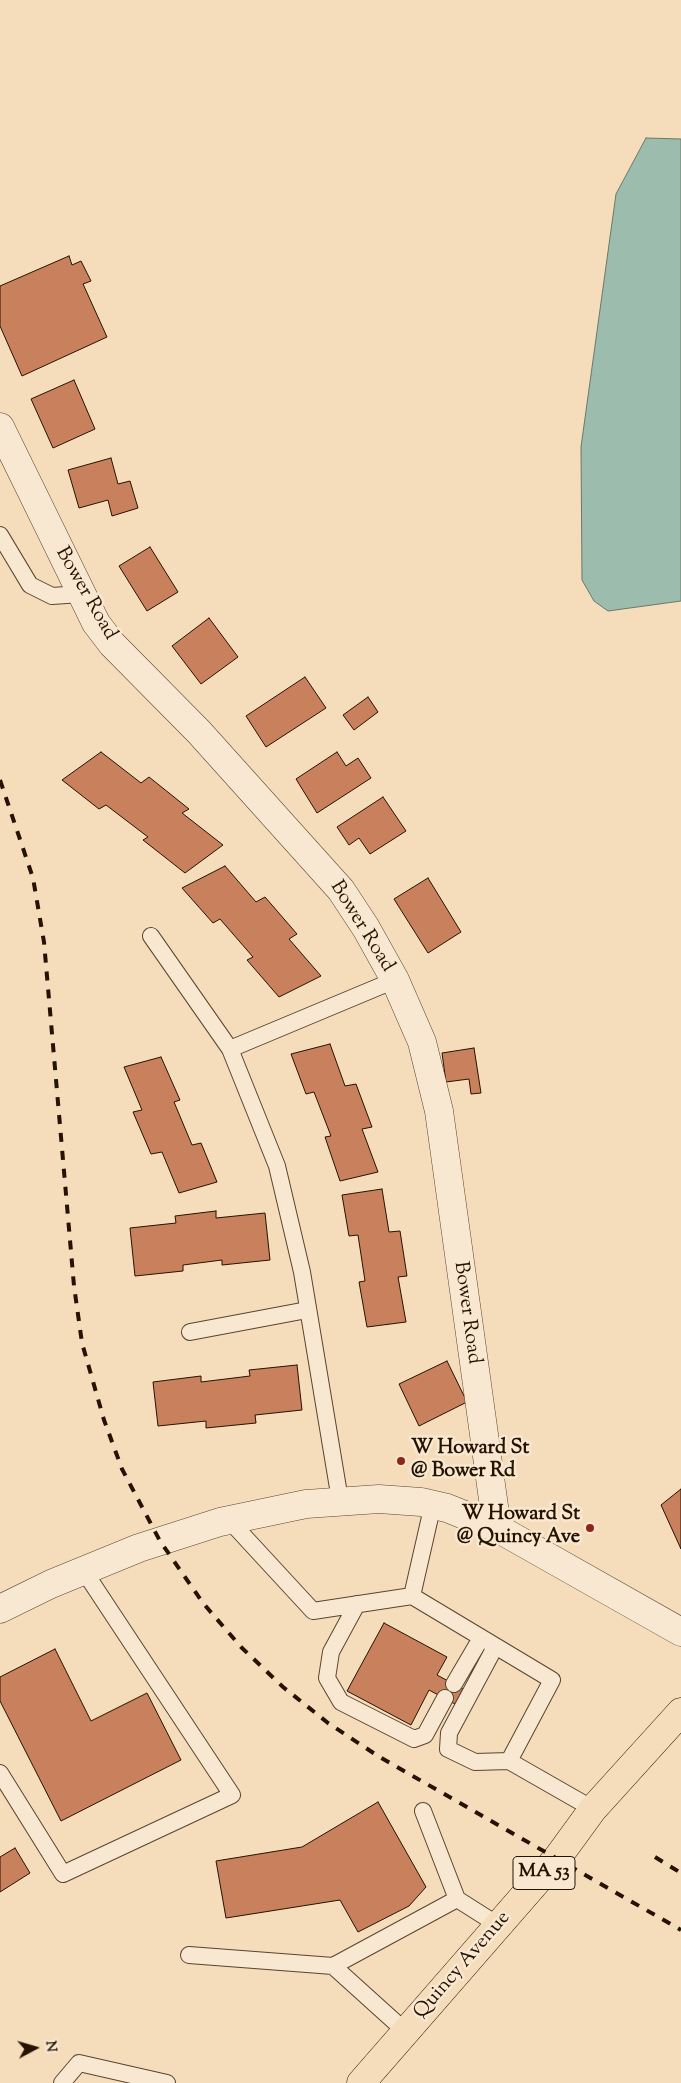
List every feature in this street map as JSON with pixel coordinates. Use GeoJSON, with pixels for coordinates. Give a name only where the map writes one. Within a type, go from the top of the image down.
{"type":"FeatureCollection","features":[{"type":"Feature","properties":{"kind":"main road","name":"Quincy Avenue"},"geometry":{"type":"LineString","coordinates":[[361,2083],[558,1857],[593,1810],[681,1712]]}},
{"type":"Feature","properties":{"kind":"street","name":"Bower Road"},"geometry":{"type":"LineString","coordinates":[[0,427],[96,623],[112,644],[199,732],[341,890],[366,928],[395,980],[422,1042],[439,1111],[497,1528]]}},
{"type":"Feature","properties":{"kind":"street"},"geometry":{"type":"LineString","coordinates":[[0,1608],[117,1557],[229,1520],[280,1508],[340,1500],[400,1500],[433,1504],[497,1528],[681,1632]]}},
{"type":"Feature","properties":{"kind":"lane"},"geometry":{"type":"LineString","coordinates":[[0,535],[30,586],[52,596],[81,594]]}},
{"type":"Feature","properties":{"kind":"lane"},"geometry":{"type":"LineString","coordinates":[[151,936],[230,1049],[277,1166],[302,1272],[340,1500]]}},
{"type":"Feature","properties":{"kind":"lane"},"geometry":{"type":"LineString","coordinates":[[230,1049],[395,980]]}},
{"type":"Feature","properties":{"kind":"lane"},"geometry":{"type":"LineString","coordinates":[[190,1332],[307,1310]]}},
{"type":"Feature","properties":{"kind":"lane"},"geometry":{"type":"LineString","coordinates":[[412,1596],[433,1504]]}},
{"type":"Feature","properties":{"kind":"lane"},"geometry":{"type":"LineString","coordinates":[[229,1520],[313,1611],[412,1596],[552,1680],[510,1760]]}},
{"type":"Feature","properties":{"kind":"lane"},"geometry":{"type":"LineString","coordinates":[[0,1773],[63,1874],[232,1795],[84,1570]]}},
{"type":"Feature","properties":{"kind":"lane"},"geometry":{"type":"LineString","coordinates":[[356,1604],[331,1652],[327,1678],[340,1702],[414,1739],[425,1735],[445,1698]]}},
{"type":"Feature","properties":{"kind":"lane"},"geometry":{"type":"LineString","coordinates":[[454,1684],[481,1638]]}},
{"type":"Feature","properties":{"kind":"lane"},"geometry":{"type":"LineString","coordinates":[[495,1647],[449,1733],[448,1749],[475,1762],[510,1760],[593,1810]]}},
{"type":"Feature","properties":{"kind":"lane"},"geometry":{"type":"LineString","coordinates":[[431,1723],[449,1733]]}},
{"type":"Feature","properties":{"kind":"lane"},"geometry":{"type":"LineString","coordinates":[[423,1811],[457,1899],[498,1925]]}},
{"type":"Feature","properties":{"kind":"lane"},"geometry":{"type":"LineString","coordinates":[[189,1955],[333,1966],[457,1899]]}},
{"type":"Feature","properties":{"kind":"lane"},"geometry":{"type":"LineString","coordinates":[[333,1966],[405,2031]]}},
{"type":"Feature","properties":{"kind":"lane"},"geometry":{"type":"LineString","coordinates":[[62,2083],[79,2063],[138,2080],[163,2083]]}},
{"type":"Feature","properties":{"kind":"shaded area"},"geometry":{"type":"Polygon","coordinates":[[[646,138],[681,139],[681,601],[608,611],[594,601],[582,580],[581,447],[616,194],[646,138]]]}},
{"type":"Feature","properties":{"kind":"building"},"geometry":{"type":"Polygon","coordinates":[[[69,256],[72,265],[81,261],[91,281],[83,284],[107,337],[22,376],[0,326],[0,286],[69,256]]]}},
{"type":"Feature","properties":{"kind":"building"},"geometry":{"type":"Polygon","coordinates":[[[74,380],[95,429],[53,448],[31,399],[74,380]]]}},
{"type":"Feature","properties":{"kind":"building"},"geometry":{"type":"Polygon","coordinates":[[[111,458],[118,484],[130,481],[138,508],[112,516],[108,500],[79,508],[68,470],[111,458]]]}},
{"type":"Feature","properties":{"kind":"building"},"geometry":{"type":"Polygon","coordinates":[[[150,547],[178,592],[147,611],[119,566],[150,547]]]}},
{"type":"Feature","properties":{"kind":"building"},"geometry":{"type":"Polygon","coordinates":[[[209,618],[238,657],[201,684],[172,646],[209,618]]]}},
{"type":"Feature","properties":{"kind":"building"},"geometry":{"type":"Polygon","coordinates":[[[305,677],[326,708],[266,747],[246,716],[305,677]]]}},
{"type":"Feature","properties":{"kind":"building"},"geometry":{"type":"Polygon","coordinates":[[[368,697],[378,712],[354,730],[343,715],[368,697]]]}},
{"type":"Feature","properties":{"kind":"building"},"geometry":{"type":"Polygon","coordinates":[[[101,752],[141,783],[149,777],[189,809],[182,813],[223,845],[185,873],[143,840],[148,837],[106,805],[99,809],[62,780],[101,752]]]}},
{"type":"Feature","properties":{"kind":"building"},"geometry":{"type":"Polygon","coordinates":[[[337,752],[346,766],[358,758],[371,778],[317,813],[296,779],[337,752]]]}},
{"type":"Feature","properties":{"kind":"building"},"geometry":{"type":"Polygon","coordinates":[[[383,797],[406,831],[370,854],[359,838],[349,845],[337,827],[383,797]]]}},
{"type":"Feature","properties":{"kind":"building"},"geometry":{"type":"Polygon","coordinates":[[[225,866],[256,902],[265,897],[297,934],[289,939],[321,976],[279,997],[247,960],[253,957],[220,919],[213,923],[182,888],[225,866]]]}},
{"type":"Feature","properties":{"kind":"building"},"geometry":{"type":"Polygon","coordinates":[[[428,878],[461,932],[428,953],[394,899],[428,878]]]}},
{"type":"Feature","properties":{"kind":"building"},"geometry":{"type":"Polygon","coordinates":[[[330,1044],[345,1086],[356,1084],[372,1127],[362,1129],[378,1172],[340,1181],[325,1137],[331,1136],[314,1092],[306,1094],[291,1054],[330,1044]]]}},
{"type":"Feature","properties":{"kind":"building"},"geometry":{"type":"Polygon","coordinates":[[[474,1048],[481,1093],[471,1094],[469,1079],[446,1082],[442,1053],[474,1048]]]}},
{"type":"Feature","properties":{"kind":"building"},"geometry":{"type":"Polygon","coordinates":[[[161,1057],[180,1100],[174,1102],[192,1145],[201,1143],[217,1182],[179,1193],[162,1152],[151,1154],[133,1112],[142,1110],[124,1067],[161,1057]]]}},
{"type":"Feature","properties":{"kind":"building"},"geometry":{"type":"Polygon","coordinates":[[[382,1189],[389,1232],[400,1231],[407,1276],[398,1277],[406,1322],[367,1327],[359,1282],[365,1281],[358,1235],[349,1236],[342,1195],[382,1189]]]}},
{"type":"Feature","properties":{"kind":"building"},"geometry":{"type":"Polygon","coordinates":[[[216,1211],[216,1218],[265,1213],[270,1260],[222,1265],[222,1260],[183,1265],[183,1271],[135,1276],[130,1228],[176,1223],[175,1216],[216,1211]]]}},
{"type":"Feature","properties":{"kind":"building"},"geometry":{"type":"Polygon","coordinates":[[[447,1361],[467,1402],[419,1426],[399,1384],[447,1361]]]}},
{"type":"Feature","properties":{"kind":"building"},"geometry":{"type":"Polygon","coordinates":[[[297,1365],[302,1410],[255,1415],[256,1423],[206,1428],[206,1421],[158,1426],[153,1382],[201,1376],[201,1382],[250,1376],[249,1370],[297,1365]]]}},
{"type":"Feature","properties":{"kind":"building"},"geometry":{"type":"Polygon","coordinates":[[[681,1489],[681,1549],[661,1505],[681,1489]]]}},
{"type":"Feature","properties":{"kind":"building"},"geometry":{"type":"Polygon","coordinates":[[[384,1623],[447,1657],[437,1675],[463,1689],[455,1704],[429,1690],[411,1725],[347,1691],[384,1623]]]}},
{"type":"Feature","properties":{"kind":"building"},"geometry":{"type":"Polygon","coordinates":[[[55,1649],[91,1721],[147,1693],[181,1760],[61,1821],[0,1701],[0,1677],[55,1649]]]}},
{"type":"Feature","properties":{"kind":"building"},"geometry":{"type":"Polygon","coordinates":[[[378,1802],[426,1887],[409,1906],[358,1932],[340,1900],[226,1918],[216,1861],[302,1847],[378,1802]]]}},
{"type":"Feature","properties":{"kind":"building"},"geometry":{"type":"Polygon","coordinates":[[[15,1848],[30,1873],[0,1892],[0,1857],[15,1848]]]}},
{"type":"Feature","properties":{"kind":"railway"},"geometry":{"type":"LineString","coordinates":[[0,780],[33,878],[44,942],[74,1286],[82,1343],[104,1420],[122,1469],[160,1541],[203,1603],[241,1647],[283,1687],[328,1723],[378,1756],[681,1930]]}},
{"type":"Feature","properties":{"kind":"railway"},"geometry":{"type":"LineString","coordinates":[[655,1857],[681,1873]]}},
{"type":"Feature","properties":{"kind":"place","name":"W Howard St @ Bower Rd"},"geometry":{"type":"Point","coordinates":[401,1461]}},
{"type":"Feature","properties":{"kind":"place","name":"W Howard St @ Quincy Ave"},"geometry":{"type":"Point","coordinates":[590,1528]}}]}
